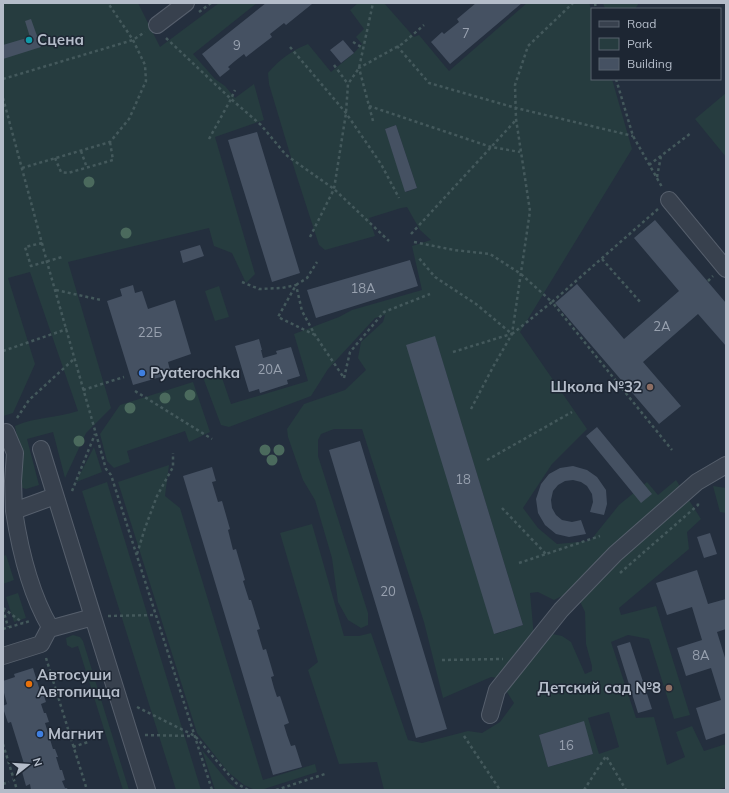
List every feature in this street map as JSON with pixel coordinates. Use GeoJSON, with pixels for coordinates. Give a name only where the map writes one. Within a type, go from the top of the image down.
{"type":"FeatureCollection","features":[{"type":"Feature","properties":{"kind":"street"},"geometry":{"type":"LineString","coordinates":[[157,25],[186,3]]}},
{"type":"Feature","properties":{"kind":"street"},"geometry":{"type":"LineString","coordinates":[[669,200],[726,269]]}},
{"type":"Feature","properties":{"kind":"street"},"geometry":{"type":"LineString","coordinates":[[3,433],[6,432],[15,453],[13,481],[14,511],[18,540],[31,584],[43,615],[50,627]]}},
{"type":"Feature","properties":{"kind":"street"},"geometry":{"type":"LineString","coordinates":[[41,449],[147,790]]}},
{"type":"Feature","properties":{"kind":"street"},"geometry":{"type":"LineString","coordinates":[[490,715],[497,690],[561,610],[615,554],[697,482],[726,465]]}},
{"type":"Feature","properties":{"kind":"street"},"geometry":{"type":"LineString","coordinates":[[14,511],[55,496]]}},
{"type":"Feature","properties":{"kind":"street"},"geometry":{"type":"LineString","coordinates":[[50,627],[53,628],[93,616]]}},
{"type":"Feature","properties":{"kind":"street"},"geometry":{"type":"LineString","coordinates":[[3,656],[41,644],[50,627]]}},
{"type":"Feature","properties":{"kind":"path"},"geometry":{"type":"LineString","coordinates":[[22,168],[110,142],[129,119],[146,81],[145,65],[133,40],[108,3]]}},
{"type":"Feature","properties":{"kind":"path"},"geometry":{"type":"LineString","coordinates":[[310,237],[334,189],[346,113],[348,84],[359,68],[373,3]]}},
{"type":"Feature","properties":{"kind":"path"},"geometry":{"type":"LineString","coordinates":[[471,409],[512,334],[530,211],[516,119],[516,85],[528,46],[573,3]]}},
{"type":"Feature","properties":{"kind":"path"},"geometry":{"type":"LineString","coordinates":[[3,79],[133,40],[157,25]]}},
{"type":"Feature","properties":{"kind":"path"},"geometry":{"type":"LineString","coordinates":[[359,68],[397,46],[424,25]]}},
{"type":"Feature","properties":{"kind":"path"},"geometry":{"type":"LineString","coordinates":[[166,38],[261,125],[286,155],[334,189],[389,241]]}},
{"type":"Feature","properties":{"kind":"path"},"geometry":{"type":"LineString","coordinates":[[353,42],[363,48]]}},
{"type":"Feature","properties":{"kind":"path"},"geometry":{"type":"LineString","coordinates":[[397,46],[429,83],[516,108],[632,136]]}},
{"type":"Feature","properties":{"kind":"path"},"geometry":{"type":"LineString","coordinates":[[290,47],[346,113],[381,164],[399,198]]}},
{"type":"Feature","properties":{"kind":"path"},"geometry":{"type":"LineString","coordinates":[[334,65],[348,84]]}},
{"type":"Feature","properties":{"kind":"path"},"geometry":{"type":"LineString","coordinates":[[359,68],[373,121]]}},
{"type":"Feature","properties":{"kind":"path"},"geometry":{"type":"LineString","coordinates":[[453,352],[512,334],[552,302],[669,200],[632,136],[616,80]]}},
{"type":"Feature","properties":{"kind":"path"},"geometry":{"type":"LineString","coordinates":[[209,140],[232,99],[234,90]]}},
{"type":"Feature","properties":{"kind":"path"},"geometry":{"type":"LineString","coordinates":[[3,98],[95,433],[106,469],[111,475],[212,790]]}},
{"type":"Feature","properties":{"kind":"path"},"geometry":{"type":"LineString","coordinates":[[369,106],[491,147],[520,152]]}},
{"type":"Feature","properties":{"kind":"path"},"geometry":{"type":"LineString","coordinates":[[411,234],[516,119]]}},
{"type":"Feature","properties":{"kind":"path"},"geometry":{"type":"LineString","coordinates":[[649,165],[691,133]]}},
{"type":"Feature","properties":{"kind":"path"},"geometry":{"type":"LineString","coordinates":[[55,158],[62,172],[68,173],[87,168],[114,160],[110,142]]}},
{"type":"Feature","properties":{"kind":"path"},"geometry":{"type":"LineString","coordinates":[[81,151],[87,168]]}},
{"type":"Feature","properties":{"kind":"path"},"geometry":{"type":"LineString","coordinates":[[657,178],[661,156]]}},
{"type":"Feature","properties":{"kind":"path"},"geometry":{"type":"LineString","coordinates":[[42,242],[25,247],[31,266],[62,257]]}},
{"type":"Feature","properties":{"kind":"path"},"geometry":{"type":"LineString","coordinates":[[414,242],[454,250],[490,254],[521,274],[552,302],[672,450]]}},
{"type":"Feature","properties":{"kind":"path"},"geometry":{"type":"LineString","coordinates":[[418,257],[435,277],[476,304],[512,334]]}},
{"type":"Feature","properties":{"kind":"path"},"geometry":{"type":"LineString","coordinates":[[602,258],[641,303]]}},
{"type":"Feature","properties":{"kind":"path"},"geometry":{"type":"LineString","coordinates":[[242,282],[259,289],[282,288],[296,285],[306,278],[317,262]]}},
{"type":"Feature","properties":{"kind":"path"},"geometry":{"type":"LineString","coordinates":[[296,285],[278,317],[315,335]]}},
{"type":"Feature","properties":{"kind":"path"},"geometry":{"type":"LineString","coordinates":[[296,285],[302,311],[315,335],[344,378],[350,352],[384,312],[430,294]]}},
{"type":"Feature","properties":{"kind":"path"},"geometry":{"type":"LineString","coordinates":[[56,290],[100,300]]}},
{"type":"Feature","properties":{"kind":"path"},"geometry":{"type":"LineString","coordinates":[[3,351],[66,329]]}},
{"type":"Feature","properties":{"kind":"path"},"geometry":{"type":"LineString","coordinates":[[17,418],[29,400],[74,358]]}},
{"type":"Feature","properties":{"kind":"path"},"geometry":{"type":"LineString","coordinates":[[83,390],[124,377]]}},
{"type":"Feature","properties":{"kind":"path"},"geometry":{"type":"LineString","coordinates":[[135,391],[212,439]]}},
{"type":"Feature","properties":{"kind":"path"},"geometry":{"type":"LineString","coordinates":[[487,460],[572,412]]}},
{"type":"Feature","properties":{"kind":"path"},"geometry":{"type":"LineString","coordinates":[[72,490],[95,433]]}},
{"type":"Feature","properties":{"kind":"path"},"geometry":{"type":"LineString","coordinates":[[137,555],[157,496],[173,467],[173,453]]}},
{"type":"Feature","properties":{"kind":"path"},"geometry":{"type":"LineString","coordinates":[[617,576],[698,505],[699,499]]}},
{"type":"Feature","properties":{"kind":"path"},"geometry":{"type":"LineString","coordinates":[[502,508],[546,554]]}},
{"type":"Feature","properties":{"kind":"path"},"geometry":{"type":"LineString","coordinates":[[519,563],[600,536]]}},
{"type":"Feature","properties":{"kind":"path"},"geometry":{"type":"LineString","coordinates":[[3,609],[23,623]]}},
{"type":"Feature","properties":{"kind":"path"},"geometry":{"type":"LineString","coordinates":[[3,609],[8,627]]}},
{"type":"Feature","properties":{"kind":"path"},"geometry":{"type":"LineString","coordinates":[[93,616],[156,615]]}},
{"type":"Feature","properties":{"kind":"path"},"geometry":{"type":"LineString","coordinates":[[3,629],[16,625]]}},
{"type":"Feature","properties":{"kind":"path"},"geometry":{"type":"LineString","coordinates":[[41,644],[87,790]]}},
{"type":"Feature","properties":{"kind":"path"},"geometry":{"type":"LineString","coordinates":[[442,660],[521,659]]}},
{"type":"Feature","properties":{"kind":"path"},"geometry":{"type":"LineString","coordinates":[[57,693],[72,689]]}},
{"type":"Feature","properties":{"kind":"path"},"geometry":{"type":"LineString","coordinates":[[118,697],[195,736],[236,784],[248,790]]}},
{"type":"Feature","properties":{"kind":"path"},"geometry":{"type":"LineString","coordinates":[[130,734],[195,736]]}},
{"type":"Feature","properties":{"kind":"path"},"geometry":{"type":"LineString","coordinates":[[464,736],[500,790]]}},
{"type":"Feature","properties":{"kind":"path"},"geometry":{"type":"LineString","coordinates":[[73,747],[88,742]]}},
{"type":"Feature","properties":{"kind":"path"},"geometry":{"type":"LineString","coordinates":[[3,744],[17,790]]}},
{"type":"Feature","properties":{"kind":"path"},"geometry":{"type":"LineString","coordinates":[[584,790],[606,756],[626,790]]}},
{"type":"Feature","properties":{"kind":"path"},"geometry":{"type":"LineString","coordinates":[[276,790],[325,774]]}},
{"type":"Feature","properties":{"kind":"path"},"geometry":{"type":"LineString","coordinates":[[3,784],[9,782]]}},
{"type":"Feature","properties":{"kind":"green space"},"geometry":{"type":"Polygon","coordinates":[[[3,3],[138,3],[160,47],[219,3],[257,3],[193,54],[215,79],[225,86],[235,98],[254,84],[264,120],[215,137],[255,274],[246,283],[232,253],[214,246],[209,228],[68,262],[111,408],[86,433],[65,478],[53,432],[27,439],[39,485],[26,489],[20,487],[18,484],[22,463],[15,426],[30,421],[78,411],[30,272],[8,278],[35,364],[13,413],[3,416],[3,3]]]}},
{"type":"Feature","properties":{"kind":"green space"},"geometry":{"type":"Polygon","coordinates":[[[358,3],[384,3],[414,37],[419,35],[449,71],[527,3],[589,3],[591,9],[591,80],[612,80],[632,149],[520,332],[587,429],[552,464],[523,508],[538,528],[557,544],[590,541],[619,505],[647,482],[658,495],[676,480],[701,519],[687,532],[689,549],[619,608],[621,615],[656,606],[690,715],[674,719],[649,639],[628,635],[611,642],[636,718],[654,717],[667,765],[685,757],[676,732],[692,726],[704,751],[726,744],[726,787],[718,790],[384,790],[377,762],[339,764],[308,670],[318,662],[280,533],[312,524],[344,636],[359,636],[371,633],[408,740],[422,743],[468,731],[482,733],[500,722],[514,703],[498,678],[491,677],[443,698],[424,622],[362,429],[334,429],[321,434],[318,440],[318,456],[368,613],[368,625],[361,628],[348,620],[338,602],[332,558],[315,500],[303,480],[288,437],[287,429],[304,404],[345,390],[366,370],[358,358],[361,342],[383,322],[385,315],[375,318],[328,369],[311,396],[229,427],[221,425],[204,380],[209,375],[221,375],[231,404],[308,381],[294,334],[339,317],[352,310],[422,290],[412,246],[431,240],[420,230],[407,207],[369,218],[375,236],[325,250],[319,245],[269,84],[268,73],[272,68],[291,52],[308,44],[331,72],[354,53],[362,44],[356,37],[364,29],[350,10],[358,3]],[[396,125],[385,129],[406,192],[417,188],[396,125]],[[435,337],[495,634],[523,625],[435,337]],[[572,591],[554,600],[538,592],[530,593],[535,648],[552,634],[562,636],[571,642],[585,674],[592,671],[592,666],[586,644],[585,612],[576,593],[572,591]],[[609,712],[588,718],[599,754],[619,747],[609,712]],[[583,722],[539,735],[548,767],[593,754],[583,722]]]}},
{"type":"Feature","properties":{"kind":"green space"},"geometry":{"type":"Polygon","coordinates":[[[603,3],[639,3],[636,8],[605,8],[603,3]]]}},
{"type":"Feature","properties":{"kind":"green space"},"geometry":{"type":"Polygon","coordinates":[[[726,93],[726,157],[695,119],[726,93]]]}},
{"type":"Feature","properties":{"kind":"green space"},"geometry":{"type":"Polygon","coordinates":[[[219,286],[229,317],[215,321],[205,291],[219,286]]]}},
{"type":"Feature","properties":{"kind":"green space"},"geometry":{"type":"Polygon","coordinates":[[[193,382],[210,432],[189,442],[185,431],[127,451],[130,462],[114,468],[107,461],[100,434],[120,405],[193,382]]]}},
{"type":"Feature","properties":{"kind":"green space"},"geometry":{"type":"Polygon","coordinates":[[[94,447],[102,472],[76,482],[94,447]]]}},
{"type":"Feature","properties":{"kind":"green space"},"geometry":{"type":"Polygon","coordinates":[[[169,465],[165,496],[180,508],[263,780],[315,764],[317,772],[261,790],[255,790],[244,785],[228,772],[197,733],[118,482],[169,465]]]}},
{"type":"Feature","properties":{"kind":"green space"},"geometry":{"type":"Polygon","coordinates":[[[107,482],[201,790],[176,790],[82,491],[107,482]]]}},
{"type":"Feature","properties":{"kind":"green space"},"geometry":{"type":"Polygon","coordinates":[[[713,486],[726,488],[726,513],[720,512],[713,486]]]}},
{"type":"Feature","properties":{"kind":"green space"},"geometry":{"type":"Polygon","coordinates":[[[6,555],[14,580],[3,584],[3,556],[6,555]]]}},
{"type":"Feature","properties":{"kind":"green space"},"geometry":{"type":"Polygon","coordinates":[[[18,593],[26,618],[14,622],[6,597],[18,593]]]}},
{"type":"Feature","properties":{"kind":"green space"},"geometry":{"type":"Polygon","coordinates":[[[73,635],[80,637],[83,641],[129,790],[123,790],[78,646],[72,648],[67,645],[66,638],[73,635]]]}},
{"type":"Feature","properties":{"kind":"green space"},"geometry":{"type":"Polygon","coordinates":[[[202,750],[229,783],[238,790],[215,790],[202,750]]]}},
{"type":"Feature","properties":{"kind":"building"},"geometry":{"type":"Polygon","coordinates":[[[266,3],[312,4],[286,25],[284,23],[270,34],[272,37],[246,57],[244,54],[235,61],[228,67],[230,69],[220,77],[202,54],[266,3]]]}},
{"type":"Feature","properties":{"kind":"building"},"geometry":{"type":"Polygon","coordinates":[[[476,3],[522,3],[450,64],[431,42],[442,32],[444,34],[459,22],[457,19],[476,3]]]}},
{"type":"Feature","properties":{"kind":"building","name":"Сцена"},"geometry":{"type":"Polygon","coordinates":[[[31,19],[41,47],[3,59],[3,45],[30,37],[25,21],[31,19]]]}},
{"type":"Feature","properties":{"kind":"building"},"geometry":{"type":"Polygon","coordinates":[[[343,40],[354,53],[341,63],[330,50],[343,40]]]}},
{"type":"Feature","properties":{"kind":"building"},"geometry":{"type":"Polygon","coordinates":[[[396,125],[417,188],[405,192],[385,129],[396,125]]]}},
{"type":"Feature","properties":{"kind":"building"},"geometry":{"type":"Polygon","coordinates":[[[257,132],[300,273],[272,282],[228,140],[257,132]]]}},
{"type":"Feature","properties":{"kind":"building"},"geometry":{"type":"Polygon","coordinates":[[[655,220],[726,303],[726,346],[698,314],[643,362],[681,406],[659,424],[555,303],[577,284],[624,339],[679,291],[634,238],[655,220]]]}},
{"type":"Feature","properties":{"kind":"building"},"geometry":{"type":"Polygon","coordinates":[[[200,245],[204,256],[183,263],[180,251],[200,245]]]}},
{"type":"Feature","properties":{"kind":"building"},"geometry":{"type":"Polygon","coordinates":[[[410,260],[418,286],[316,318],[307,290],[410,260]]]}},
{"type":"Feature","properties":{"kind":"building"},"geometry":{"type":"Polygon","coordinates":[[[133,285],[135,293],[142,291],[148,309],[175,300],[191,354],[168,362],[171,374],[133,385],[107,301],[122,296],[120,289],[133,285]]]}},
{"type":"Feature","properties":{"kind":"building"},"geometry":{"type":"Polygon","coordinates":[[[435,336],[523,625],[494,634],[406,345],[435,336]]]}},
{"type":"Feature","properties":{"kind":"building"},"geometry":{"type":"Polygon","coordinates":[[[259,339],[263,358],[277,354],[276,351],[291,347],[300,376],[287,380],[288,384],[260,393],[259,389],[249,392],[235,346],[259,339]]]}},
{"type":"Feature","properties":{"kind":"building"},"geometry":{"type":"Polygon","coordinates":[[[597,427],[652,494],[641,503],[586,436],[597,427]]]}},
{"type":"Feature","properties":{"kind":"building"},"geometry":{"type":"Polygon","coordinates":[[[360,441],[447,729],[416,738],[329,450],[360,441]]]}},
{"type":"Feature","properties":{"kind":"building"},"geometry":{"type":"Polygon","coordinates":[[[573,466],[587,470],[597,477],[606,490],[607,504],[604,515],[590,512],[593,502],[592,494],[587,486],[581,482],[573,480],[565,481],[558,485],[553,491],[551,500],[552,508],[556,515],[562,520],[572,522],[581,520],[586,534],[569,537],[556,534],[545,525],[538,513],[536,499],[541,484],[549,474],[560,468],[573,466]]]}},
{"type":"Feature","properties":{"kind":"building"},"geometry":{"type":"Polygon","coordinates":[[[212,467],[216,481],[212,482],[218,502],[222,501],[230,529],[228,530],[233,550],[236,549],[245,580],[243,581],[260,629],[257,630],[263,650],[266,649],[274,676],[271,677],[274,688],[277,697],[280,696],[289,723],[284,725],[287,735],[291,746],[295,745],[302,767],[273,775],[183,476],[212,467]]]}},
{"type":"Feature","properties":{"kind":"building"},"geometry":{"type":"Polygon","coordinates":[[[710,533],[717,554],[704,558],[697,537],[710,533]]]}},
{"type":"Feature","properties":{"kind":"building","name":"Детский сад №8"},"geometry":{"type":"Polygon","coordinates":[[[697,570],[708,604],[726,599],[726,629],[717,632],[726,661],[726,733],[706,740],[696,708],[721,700],[711,668],[686,676],[677,648],[702,640],[692,607],[667,615],[656,583],[697,570]]]}},
{"type":"Feature","properties":{"kind":"building"},"geometry":{"type":"Polygon","coordinates":[[[630,642],[652,709],[638,713],[617,646],[630,642]]]}},
{"type":"Feature","properties":{"kind":"building"},"geometry":{"type":"Polygon","coordinates":[[[33,668],[40,691],[42,690],[46,702],[41,704],[49,722],[45,723],[53,749],[55,749],[58,757],[56,757],[60,770],[62,770],[65,780],[62,781],[65,788],[68,790],[31,790],[30,784],[26,786],[21,768],[25,767],[11,722],[8,723],[3,708],[3,706],[7,704],[3,689],[3,681],[15,677],[14,674],[33,668]]]}},
{"type":"Feature","properties":{"kind":"building"},"geometry":{"type":"Polygon","coordinates":[[[584,721],[593,754],[548,767],[539,735],[584,721]]]}},
{"type":"Feature","properties":{"kind":"place","name":"Сцена"},"geometry":{"type":"Point","coordinates":[29,40]}},
{"type":"Feature","properties":{"kind":"place","name":"Pyaterochka"},"geometry":{"type":"Point","coordinates":[142,373]}},
{"type":"Feature","properties":{"kind":"place","name":"Школа №32"},"geometry":{"type":"Point","coordinates":[650,387]}},
{"type":"Feature","properties":{"kind":"place","name":"Автосуши Автопицца"},"geometry":{"type":"Point","coordinates":[29,684]}},
{"type":"Feature","properties":{"kind":"place","name":"Детский сад №8"},"geometry":{"type":"Point","coordinates":[669,688]}},
{"type":"Feature","properties":{"kind":"place","name":"Магнит"},"geometry":{"type":"Point","coordinates":[40,734]}}]}
